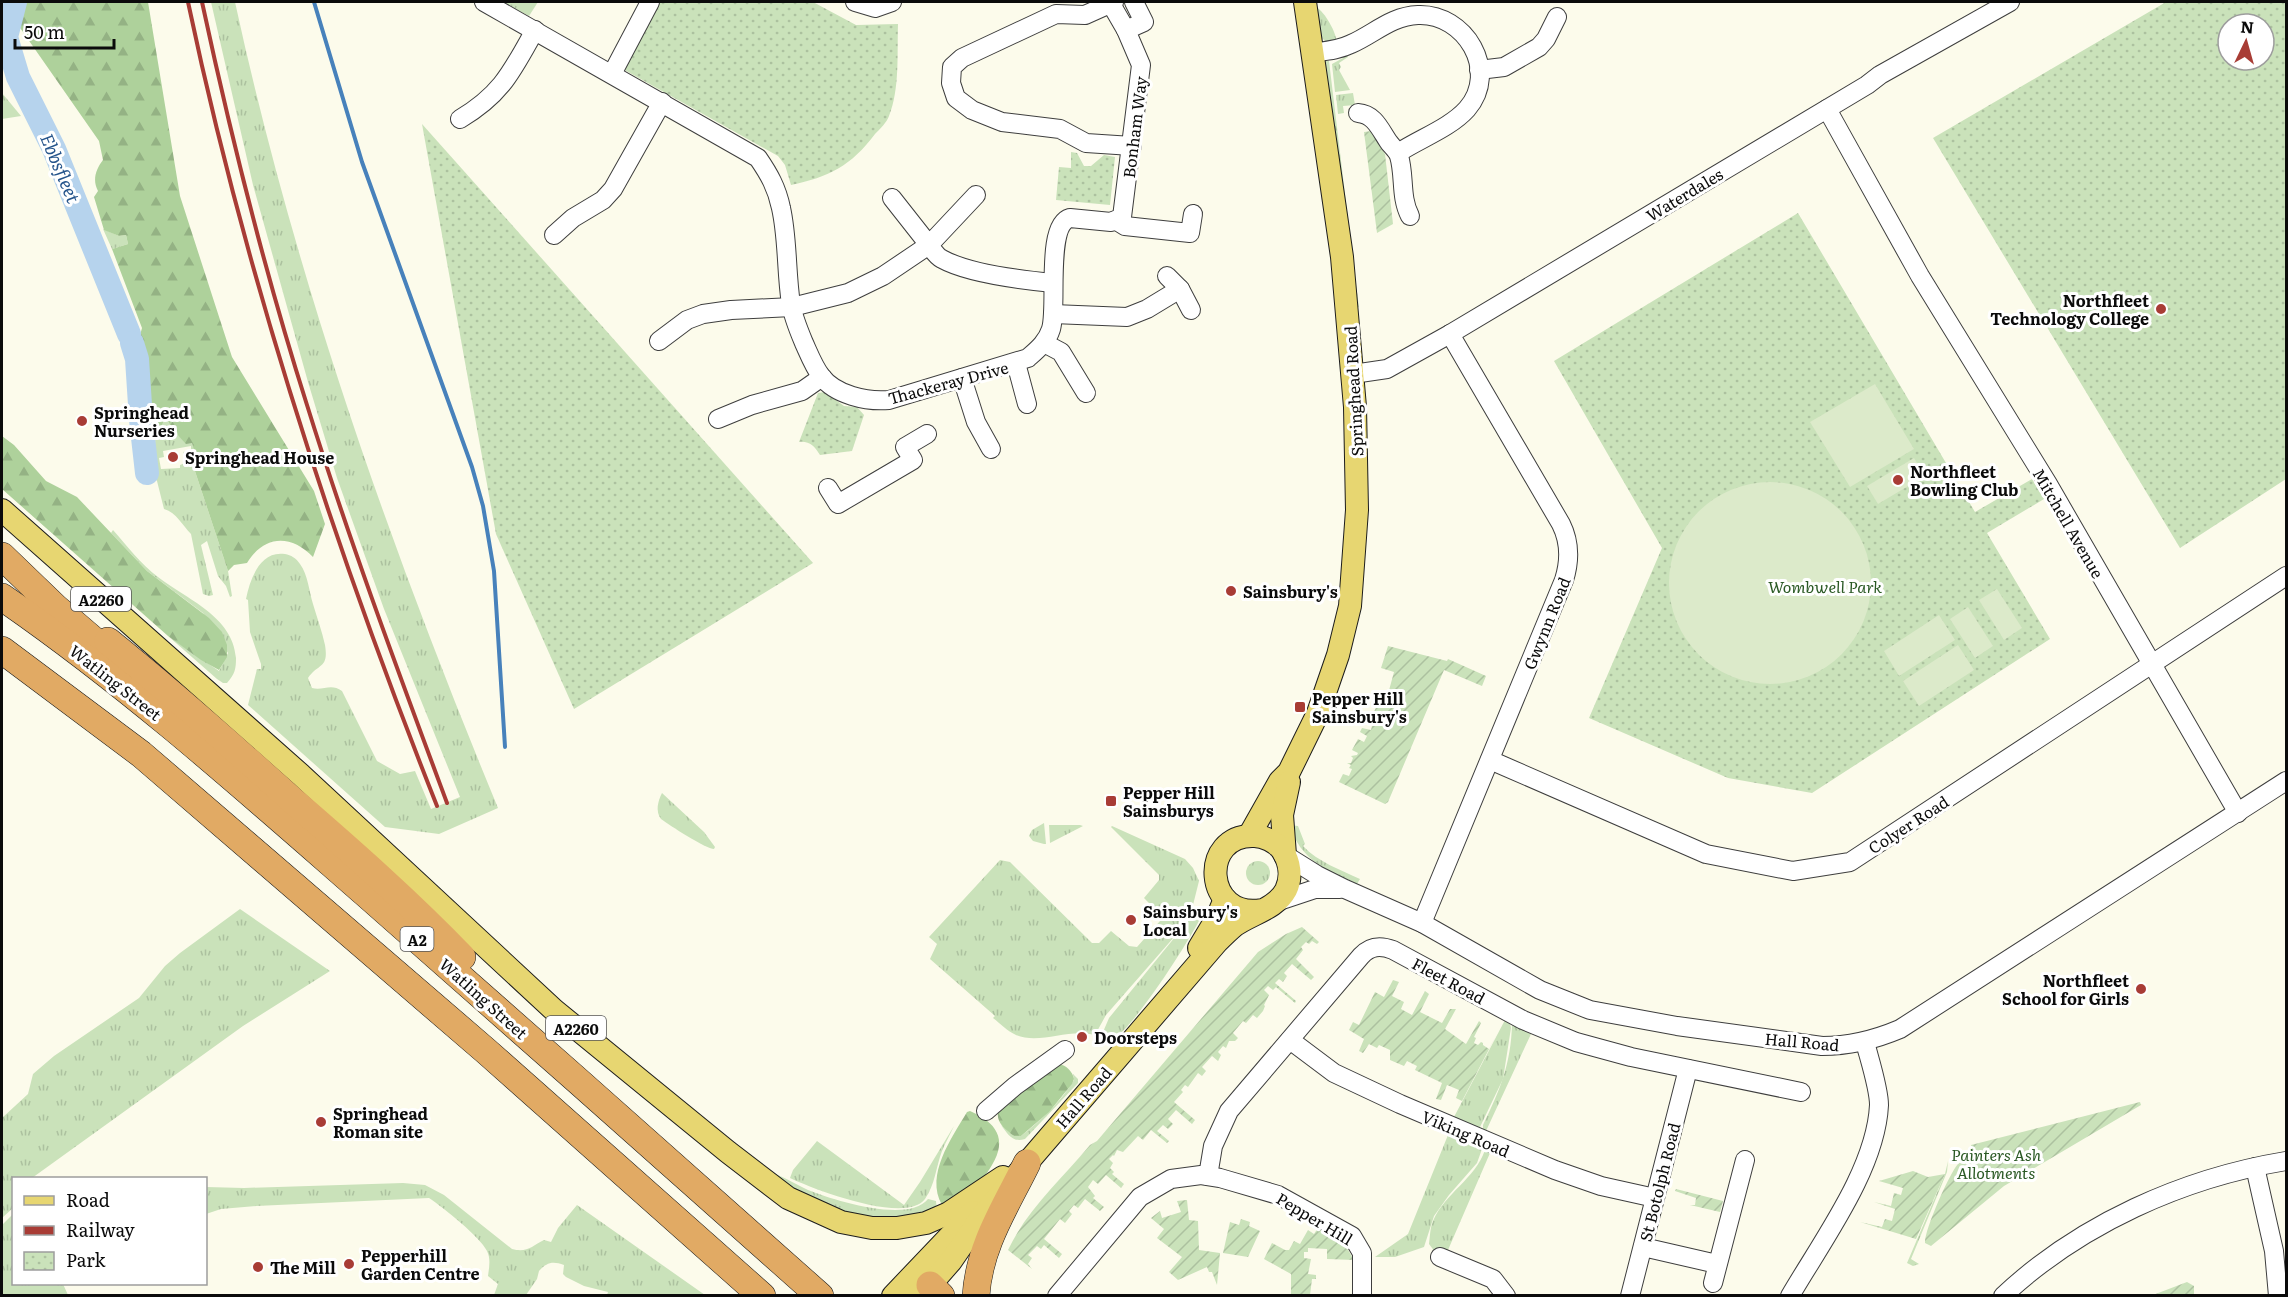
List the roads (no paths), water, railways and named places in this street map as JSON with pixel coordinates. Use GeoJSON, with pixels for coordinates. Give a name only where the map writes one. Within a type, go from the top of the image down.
{"type":"FeatureCollection","features":[{"type":"Feature","properties":{"kind":"highway"},"geometry":{"type":"LineString","coordinates":[[2,542],[92,628],[215,731],[402,898],[679,1171]]}},
{"type":"Feature","properties":{"kind":"highway"},"geometry":{"type":"LineString","coordinates":[[2,556],[55,607],[479,974]]}},
{"type":"Feature","properties":{"kind":"highway","name":"Watling Street"},"geometry":{"type":"LineString","coordinates":[[2,597],[76,650],[180,733],[820,1296]]}},
{"type":"Feature","properties":{"kind":"highway","name":"A2"},"geometry":{"type":"LineString","coordinates":[[2,650],[141,754],[486,1051],[762,1296]]}},
{"type":"Feature","properties":{"kind":"highway"},"geometry":{"type":"LineString","coordinates":[[976,1296],[985,1246],[1026,1163]]}},
{"type":"Feature","properties":{"kind":"highway"},"geometry":{"type":"LineString","coordinates":[[706,1246],[724,1275],[745,1296]]}},
{"type":"Feature","properties":{"kind":"main road","name":"Springhead Road"},"geometry":{"type":"LineString","coordinates":[[1249,836],[1263,815],[1280,781],[1289,772],[1325,696],[1350,606],[1355,552],[1357,503],[1353,374],[1348,315],[1342,257],[1305,2]]}},
{"type":"Feature","properties":{"kind":"main road","name":"A2260"},"geometry":{"type":"LineString","coordinates":[[2,510],[301,775],[554,1010],[720,1146],[788,1198],[841,1222],[872,1228],[897,1228],[926,1223],[949,1214],[1003,1176]]}},
{"type":"Feature","properties":{"kind":"main road","name":"Springhead Road"},"geometry":{"type":"LineString","coordinates":[[1285,855],[1282,815],[1289,784],[1289,772]]}},
{"type":"Feature","properties":{"kind":"main road","name":"Hall Road"},"geometry":{"type":"LineString","coordinates":[[911,1293],[959,1224],[996,1189],[1003,1176],[1144,1016],[1192,957],[1213,926],[1220,891],[1215,866],[1222,850],[1238,838],[1249,836],[1268,839],[1285,855]]}},
{"type":"Feature","properties":{"kind":"main road"},"geometry":{"type":"LineString","coordinates":[[1220,891],[1242,909],[1269,906],[1284,892],[1289,880],[1289,867],[1285,855]]}},
{"type":"Feature","properties":{"kind":"main road","name":"Hall Road"},"geometry":{"type":"LineString","coordinates":[[911,1293],[951,1261],[982,1216],[1026,1163],[1217,942],[1235,926],[1269,906]]}},
{"type":"Feature","properties":{"kind":"street"},"geometry":{"type":"LineString","coordinates":[[484,2],[758,158],[770,175],[782,211],[792,307],[803,340],[822,377],[802,391],[752,405],[718,419]]}},
{"type":"Feature","properties":{"kind":"street"},"geometry":{"type":"LineString","coordinates":[[612,74],[650,2]]}},
{"type":"Feature","properties":{"kind":"street"},"geometry":{"type":"LineString","coordinates":[[855,2],[875,8],[892,2]]}},
{"type":"Feature","properties":{"kind":"street"},"geometry":{"type":"LineString","coordinates":[[1126,30],[1144,22],[1134,2]]}},
{"type":"Feature","properties":{"kind":"street","name":"Waterdales"},"geometry":{"type":"LineString","coordinates":[[1353,374],[1387,369],[1450,334],[1921,51],[2010,2]]}},
{"type":"Feature","properties":{"kind":"street"},"geometry":{"type":"LineString","coordinates":[[1112,3],[1085,15],[1056,14],[962,58],[952,67],[951,83],[956,98],[972,110],[1002,122],[1060,129],[1086,143],[1132,146]]}},
{"type":"Feature","properties":{"kind":"street","name":"Bonham Way"},"geometry":{"type":"LineString","coordinates":[[1112,3],[1139,56],[1141,65],[1124,212],[1122,218],[1116,221]]}},
{"type":"Feature","properties":{"kind":"street"},"geometry":{"type":"LineString","coordinates":[[1311,53],[1350,45],[1399,18],[1426,15],[1443,19],[1462,32],[1476,54],[1479,70],[1475,94],[1465,111],[1398,153]]}},
{"type":"Feature","properties":{"kind":"street"},"geometry":{"type":"LineString","coordinates":[[1479,70],[1504,67],[1536,48],[1545,40],[1557,17]]}},
{"type":"Feature","properties":{"kind":"street"},"geometry":{"type":"LineString","coordinates":[[460,118],[482,105],[502,86],[535,30]]}},
{"type":"Feature","properties":{"kind":"street"},"geometry":{"type":"LineString","coordinates":[[554,234],[573,218],[603,200],[613,189],[662,102]]}},
{"type":"Feature","properties":{"kind":"street","name":"Mitchell Avenue"},"geometry":{"type":"LineString","coordinates":[[1827,109],[1920,276],[2048,484],[2238,813]]}},
{"type":"Feature","properties":{"kind":"street"},"geometry":{"type":"LineString","coordinates":[[1358,113],[1364,114],[1376,123],[1398,153],[1404,202],[1410,216]]}},
{"type":"Feature","properties":{"kind":"street"},"geometry":{"type":"LineString","coordinates":[[659,340],[690,318],[706,313],[792,307],[834,297],[864,286],[929,245],[976,195]]}},
{"type":"Feature","properties":{"kind":"street"},"geometry":{"type":"LineString","coordinates":[[892,198],[939,258],[1007,277],[1053,283]]}},
{"type":"Feature","properties":{"kind":"street"},"geometry":{"type":"LineString","coordinates":[[1086,393],[1061,352],[1044,343],[1051,329],[1053,314],[1053,283],[1059,226],[1063,221],[1073,218],[1116,221],[1125,226],[1190,233],[1193,214]]}},
{"type":"Feature","properties":{"kind":"street"},"geometry":{"type":"LineString","coordinates":[[1053,314],[1127,317],[1146,309],[1173,283],[1191,310]]}},
{"type":"Feature","properties":{"kind":"street","name":"Gwynn Road"},"geometry":{"type":"LineString","coordinates":[[1422,923],[1564,580],[1568,550],[1561,524],[1450,334]]}},
{"type":"Feature","properties":{"kind":"street","name":"Thackeray Drive"},"geometry":{"type":"LineString","coordinates":[[822,377],[848,393],[879,401],[888,400],[1016,363],[1028,358],[1044,343]]}},
{"type":"Feature","properties":{"kind":"street"},"geometry":{"type":"LineString","coordinates":[[1016,363],[1027,404]]}},
{"type":"Feature","properties":{"kind":"street"},"geometry":{"type":"LineString","coordinates":[[962,378],[976,422],[991,449]]}},
{"type":"Feature","properties":{"kind":"street"},"geometry":{"type":"LineString","coordinates":[[828,488],[838,504],[864,490],[913,460],[905,447],[927,434]]}},
{"type":"Feature","properties":{"kind":"street","name":"Colyer Road"},"geometry":{"type":"LineString","coordinates":[[1490,760],[1706,854],[1793,871],[1850,862],[2286,576]]}},
{"type":"Feature","properties":{"kind":"street","name":"Hall Road"},"geometry":{"type":"LineString","coordinates":[[1285,855],[1345,889],[1422,923],[1540,990],[1590,1010],[1677,1026],[1822,1046],[1845,1046],[1865,1042],[1900,1029],[2286,781]]}},
{"type":"Feature","properties":{"kind":"street","name":"Hall Road"},"geometry":{"type":"LineString","coordinates":[[1269,906],[1315,889],[1345,889]]}},
{"type":"Feature","properties":{"kind":"street","name":"Fleet Road"},"geometry":{"type":"LineString","coordinates":[[1208,1176],[1213,1146],[1227,1114],[1361,956],[1370,948],[1382,946],[1523,1020],[1565,1038],[1605,1051],[1801,1092]]}},
{"type":"Feature","properties":{"kind":"street","name":"Viking Road"},"geometry":{"type":"LineString","coordinates":[[1290,1040],[1334,1073],[1400,1104],[1555,1170],[1601,1186],[1655,1198]]}},
{"type":"Feature","properties":{"kind":"street"},"geometry":{"type":"LineString","coordinates":[[1798,1293],[1850,1194],[1874,1132],[1879,1102],[1865,1042]]}},
{"type":"Feature","properties":{"kind":"street"},"geometry":{"type":"LineString","coordinates":[[986,1111],[1015,1086],[1065,1050]]}},
{"type":"Feature","properties":{"kind":"street","name":"St Botolph Road"},"geometry":{"type":"LineString","coordinates":[[1630,1296],[1688,1069]]}},
{"type":"Feature","properties":{"kind":"street"},"geometry":{"type":"LineString","coordinates":[[1713,1283],[1744,1160]]}},
{"type":"Feature","properties":{"kind":"street"},"geometry":{"type":"LineString","coordinates":[[2003,1296],[2064,1248],[2120,1215],[2180,1189],[2255,1167],[2286,1161]]}},
{"type":"Feature","properties":{"kind":"street"},"geometry":{"type":"LineString","coordinates":[[2255,1167],[2274,1251],[2278,1296]]}},
{"type":"Feature","properties":{"kind":"street","name":"Pepper Hill"},"geometry":{"type":"LineString","coordinates":[[1057,1296],[1140,1197],[1171,1179],[1193,1175],[1208,1176],[1278,1195],[1352,1236],[1362,1253],[1362,1296]]}},
{"type":"Feature","properties":{"kind":"street"},"geometry":{"type":"LineString","coordinates":[[1643,1247],[1717,1264]]}},
{"type":"Feature","properties":{"kind":"street"},"geometry":{"type":"LineString","coordinates":[[1440,1257],[1493,1279],[1506,1296]]}},
{"type":"Feature","properties":{"kind":"waterway","name":"Ebbsfleet"},"geometry":{"type":"LineString","coordinates":[[15,2],[6,37],[18,77],[54,149],[129,334]]}},
{"type":"Feature","properties":{"kind":"waterway"},"geometry":{"type":"LineString","coordinates":[[314,2],[362,162],[472,467],[483,506],[494,571],[505,747]]}},
{"type":"Feature","properties":{"kind":"waterway","name":"Ebbsfleet"},"geometry":{"type":"LineString","coordinates":[[132,343],[137,359],[147,473]]}},
{"type":"Feature","properties":{"kind":"railway"},"geometry":{"type":"LineString","coordinates":[[188,2],[237,207],[295,409],[362,609],[437,806]]}},
{"type":"Feature","properties":{"kind":"railway"},"geometry":{"type":"LineString","coordinates":[[202,2],[250,205],[292,355],[357,555],[447,803]]}},
{"type":"Feature","properties":{"kind":"place","name":"Northfleet Technology College"},"geometry":{"type":"Point","coordinates":[2161,309]}},
{"type":"Feature","properties":{"kind":"place","name":"Springhead Nurseries"},"geometry":{"type":"Point","coordinates":[82,421]}},
{"type":"Feature","properties":{"kind":"place","name":"Springhead House"},"geometry":{"type":"Point","coordinates":[173,457]}},
{"type":"Feature","properties":{"kind":"place","name":"Northfleet Bowling Club"},"geometry":{"type":"Point","coordinates":[1898,480]}},
{"type":"Feature","properties":{"kind":"place","name":"Sainsbury's"},"geometry":{"type":"Point","coordinates":[1231,591]}},
{"type":"Feature","properties":{"kind":"place","name":"Pepper Hill Sainsbury's"},"geometry":{"type":"Point","coordinates":[1300,707]}},
{"type":"Feature","properties":{"kind":"place","name":"Pepper Hill Sainsburys"},"geometry":{"type":"Point","coordinates":[1111,801]}},
{"type":"Feature","properties":{"kind":"place","name":"Sainsbury's Local"},"geometry":{"type":"Point","coordinates":[1131,920]}},
{"type":"Feature","properties":{"kind":"place","name":"Northfleet School for Girls"},"geometry":{"type":"Point","coordinates":[2141,989]}},
{"type":"Feature","properties":{"kind":"place","name":"Doorsteps"},"geometry":{"type":"Point","coordinates":[1082,1037]}},
{"type":"Feature","properties":{"kind":"place","name":"Springhead Roman site"},"geometry":{"type":"Point","coordinates":[321,1122]}},
{"type":"Feature","properties":{"kind":"place","name":"Pepperhill Garden Centre"},"geometry":{"type":"Point","coordinates":[349,1264]}},
{"type":"Feature","properties":{"kind":"place","name":"The Mill"},"geometry":{"type":"Point","coordinates":[258,1267]}},
{"type":"Feature","properties":{"kind":"park label","name":"Wombwell Park"},"geometry":{"type":"Point","coordinates":[1825,586]}},
{"type":"Feature","properties":{"kind":"park label","name":"Painters Ash Allotments"},"geometry":{"type":"Point","coordinates":[1996,1163]}}]}
